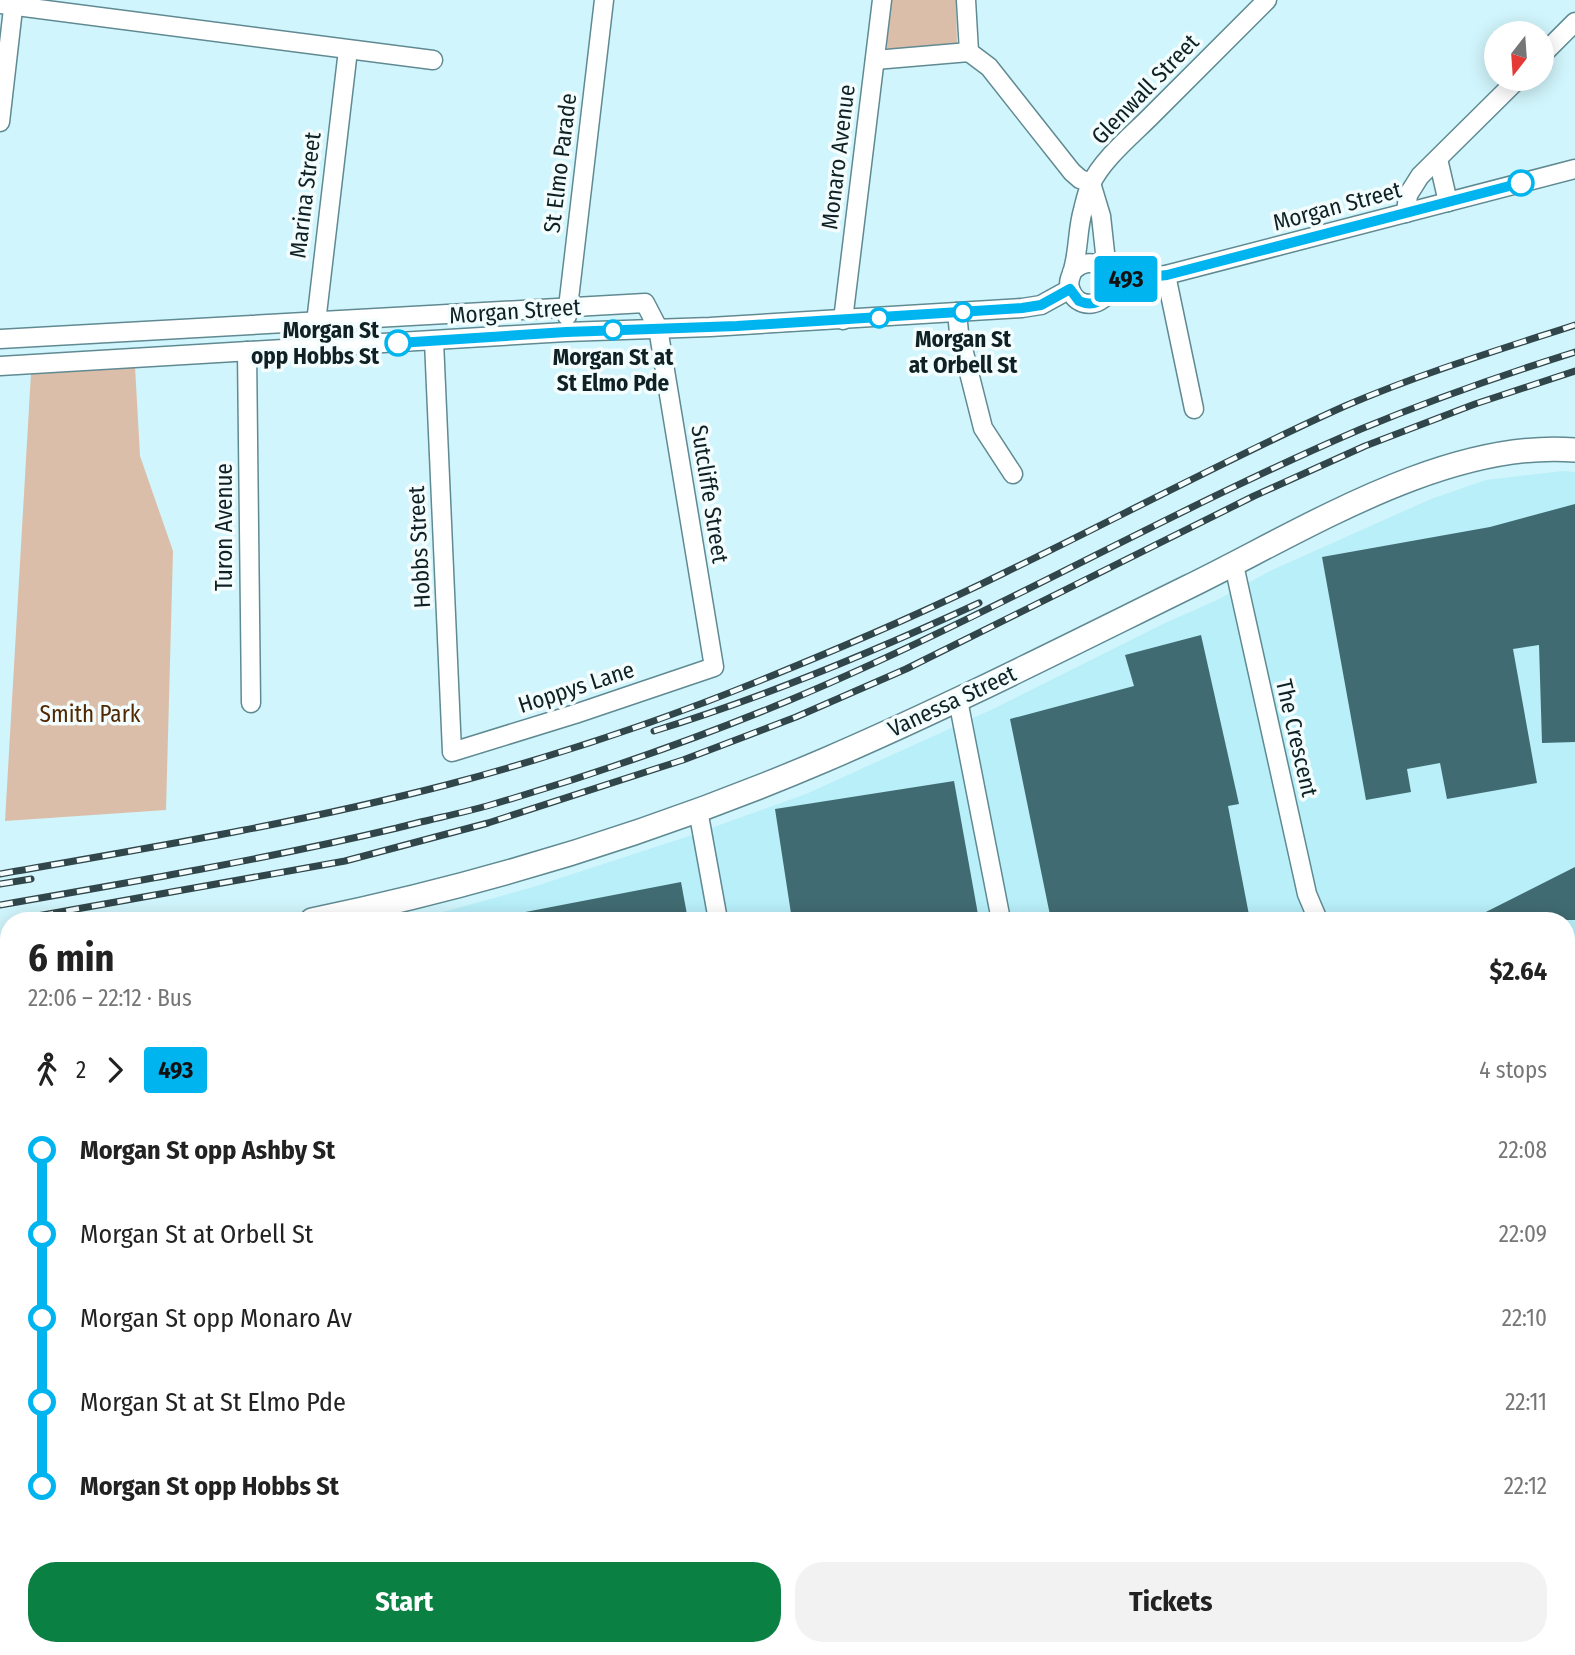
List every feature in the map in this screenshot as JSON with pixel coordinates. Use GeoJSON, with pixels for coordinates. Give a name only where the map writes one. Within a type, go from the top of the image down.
{"type":"FeatureCollection","features":[{"type":"Feature","properties":{"kind":"main road","name":"Vanessa Street"},"geometry":{"type":"LineString","coordinates":[[385,912],[698,810],[822,761],[958,700],[1370,497],[1454,464],[1518,452],[1575,450]]}},
{"type":"Feature","properties":{"kind":"street","name":"St Elmo Parade"},"geometry":{"type":"LineString","coordinates":[[566,332],[604,0]]}},
{"type":"Feature","properties":{"kind":"street","name":"Monaro Avenue"},"geometry":{"type":"LineString","coordinates":[[843,320],[882,0]]}},
{"type":"Feature","properties":{"kind":"street"},"geometry":{"type":"LineString","coordinates":[[966,0],[969,52]]}},
{"type":"Feature","properties":{"kind":"street","name":"Glenwall Street"},"geometry":{"type":"LineString","coordinates":[[1091,183],[1115,152],[1266,0]]}},
{"type":"Feature","properties":{"kind":"street"},"geometry":{"type":"LineString","coordinates":[[0,122],[9,3],[433,60]]}},
{"type":"Feature","properties":{"kind":"street"},"geometry":{"type":"LineString","coordinates":[[1554,43],[1575,22]]}},
{"type":"Feature","properties":{"kind":"street","name":"Marina Street"},"geometry":{"type":"LineString","coordinates":[[314,347],[348,50]]}},
{"type":"Feature","properties":{"kind":"street"},"geometry":{"type":"LineString","coordinates":[[875,60],[969,52],[989,67],[1067,167],[1080,179],[1091,183]]}},
{"type":"Feature","properties":{"kind":"street"},"geometry":{"type":"LineString","coordinates":[[1406,213],[1408,195],[1413,186],[1506,91]]}},
{"type":"Feature","properties":{"kind":"street"},"geometry":{"type":"LineString","coordinates":[[1438,159],[1448,202]]}},
{"type":"Feature","properties":{"kind":"street","name":"Morgan Street"},"geometry":{"type":"LineString","coordinates":[[1108,276],[1167,275],[1575,169]]}},
{"type":"Feature","properties":{"kind":"street"},"geometry":{"type":"LineString","coordinates":[[1091,183],[1101,216],[1109,292],[1105,298],[1092,304],[1079,301],[1071,281],[1082,214],[1091,183]]}},
{"type":"Feature","properties":{"kind":"street"},"geometry":{"type":"LineString","coordinates":[[1071,281],[1082,264],[1088,262],[1102,266],[1108,276]]}},
{"type":"Feature","properties":{"kind":"street"},"geometry":{"type":"LineString","coordinates":[[1167,275],[1194,410]]}},
{"type":"Feature","properties":{"kind":"street","name":"Morgan Street"},"geometry":{"type":"LineString","coordinates":[[0,366],[957,312],[1041,305],[1071,281]]}},
{"type":"Feature","properties":{"kind":"street"},"geometry":{"type":"LineString","coordinates":[[0,339],[645,303],[658,328]]}},
{"type":"Feature","properties":{"kind":"street"},"geometry":{"type":"LineString","coordinates":[[957,312],[959,333],[983,428],[1013,474]]}},
{"type":"Feature","properties":{"kind":"street","name":"Sutcliffe Street"},"geometry":{"type":"LineString","coordinates":[[658,328],[714,667]]}},
{"type":"Feature","properties":{"kind":"street","name":"Hobbs Street"},"geometry":{"type":"LineString","coordinates":[[434,341],[452,752]]}},
{"type":"Feature","properties":{"kind":"street","name":"Turon Avenue"},"geometry":{"type":"LineString","coordinates":[[247,351],[251,703]]}},
{"type":"Feature","properties":{"kind":"street","name":"The Crescent"},"geometry":{"type":"LineString","coordinates":[[1234,565],[1307,894],[1315,912]]}},
{"type":"Feature","properties":{"kind":"street","name":"Hoppys Lane"},"geometry":{"type":"LineString","coordinates":[[452,752],[714,667]]}},
{"type":"Feature","properties":{"kind":"street"},"geometry":{"type":"LineString","coordinates":[[958,700],[999,912]]}},
{"type":"Feature","properties":{"kind":"street"},"geometry":{"type":"LineString","coordinates":[[698,810],[717,912]]}},
{"type":"Feature","properties":{"kind":"shaded area"},"geometry":{"type":"Polygon","coordinates":[[[1575,472],[1575,912],[443,912],[533,887],[806,794],[993,709],[1217,600],[1272,570],[1431,499],[1486,480],[1575,472]]]}},
{"type":"Feature","properties":{"kind":"green space"},"geometry":{"type":"Polygon","coordinates":[[[888,0],[956,0],[957,44],[887,50],[888,0]]]}},
{"type":"Feature","properties":{"kind":"green space","name":"Smith Park"},"geometry":{"type":"Polygon","coordinates":[[[135,366],[140,456],[173,551],[166,810],[5,821],[31,373],[135,366]]]}},
{"type":"Feature","properties":{"kind":"building"},"geometry":{"type":"Polygon","coordinates":[[[1575,504],[1575,742],[1542,743],[1539,645],[1513,649],[1537,783],[1447,799],[1440,763],[1407,769],[1411,792],[1366,800],[1322,557],[1490,527],[1575,504]]]}},
{"type":"Feature","properties":{"kind":"building"},"geometry":{"type":"Polygon","coordinates":[[[1201,635],[1239,804],[1228,806],[1248,912],[1049,912],[1010,719],[1134,686],[1125,655],[1201,635]]]}},
{"type":"Feature","properties":{"kind":"building"},"geometry":{"type":"Polygon","coordinates":[[[954,781],[978,912],[791,912],[775,809],[954,781]]]}},
{"type":"Feature","properties":{"kind":"building"},"geometry":{"type":"Polygon","coordinates":[[[1575,867],[1575,912],[1486,912],[1575,867]]]}},
{"type":"Feature","properties":{"kind":"building"},"geometry":{"type":"Polygon","coordinates":[[[681,882],[687,912],[525,912],[681,882]]]}},
{"type":"Feature","properties":{"kind":"railway"},"geometry":{"type":"LineString","coordinates":[[0,874],[224,834],[391,799],[531,761],[658,720],[740,689],[921,612],[1345,406],[1430,373],[1575,325]]}},
{"type":"Feature","properties":{"kind":"railway"},"geometry":{"type":"LineString","coordinates":[[0,905],[249,860],[397,828],[487,806],[640,757],[753,715],[862,669],[1217,495],[1361,429],[1467,388],[1575,352]]}},
{"type":"Feature","properties":{"kind":"railway"},"geometry":{"type":"LineString","coordinates":[[60,912],[345,861],[488,823],[683,760],[796,717],[906,669],[1254,496],[1365,446],[1475,404],[1575,371]]}},
{"type":"Feature","properties":{"kind":"railway"},"geometry":{"type":"LineString","coordinates":[[654,731],[737,704],[818,673],[979,603]]}},
{"type":"Feature","properties":{"kind":"railway"},"geometry":{"type":"LineString","coordinates":[[0,884],[31,879]]}},
{"type":"Feature","properties":{"kind":"bus line","name":"493"},"geometry":{"type":"LineString","coordinates":[[398,343],[1022,308],[1041,305],[1070,289],[1079,301],[1092,304],[1105,298],[1109,292],[1110,281],[1167,275],[1521,183]]}},
{"type":"Feature","properties":{"kind":"place","name":"Morgan St at Orbell St"},"geometry":{"type":"Point","coordinates":[963,312]}},
{"type":"Feature","properties":{"kind":"place","name":"Morgan St at St Elmo Pde"},"geometry":{"type":"Point","coordinates":[613,330]}},
{"type":"Feature","properties":{"kind":"place","name":"Morgan St opp Hobbs St"},"geometry":{"type":"Point","coordinates":[398,343]}}]}
